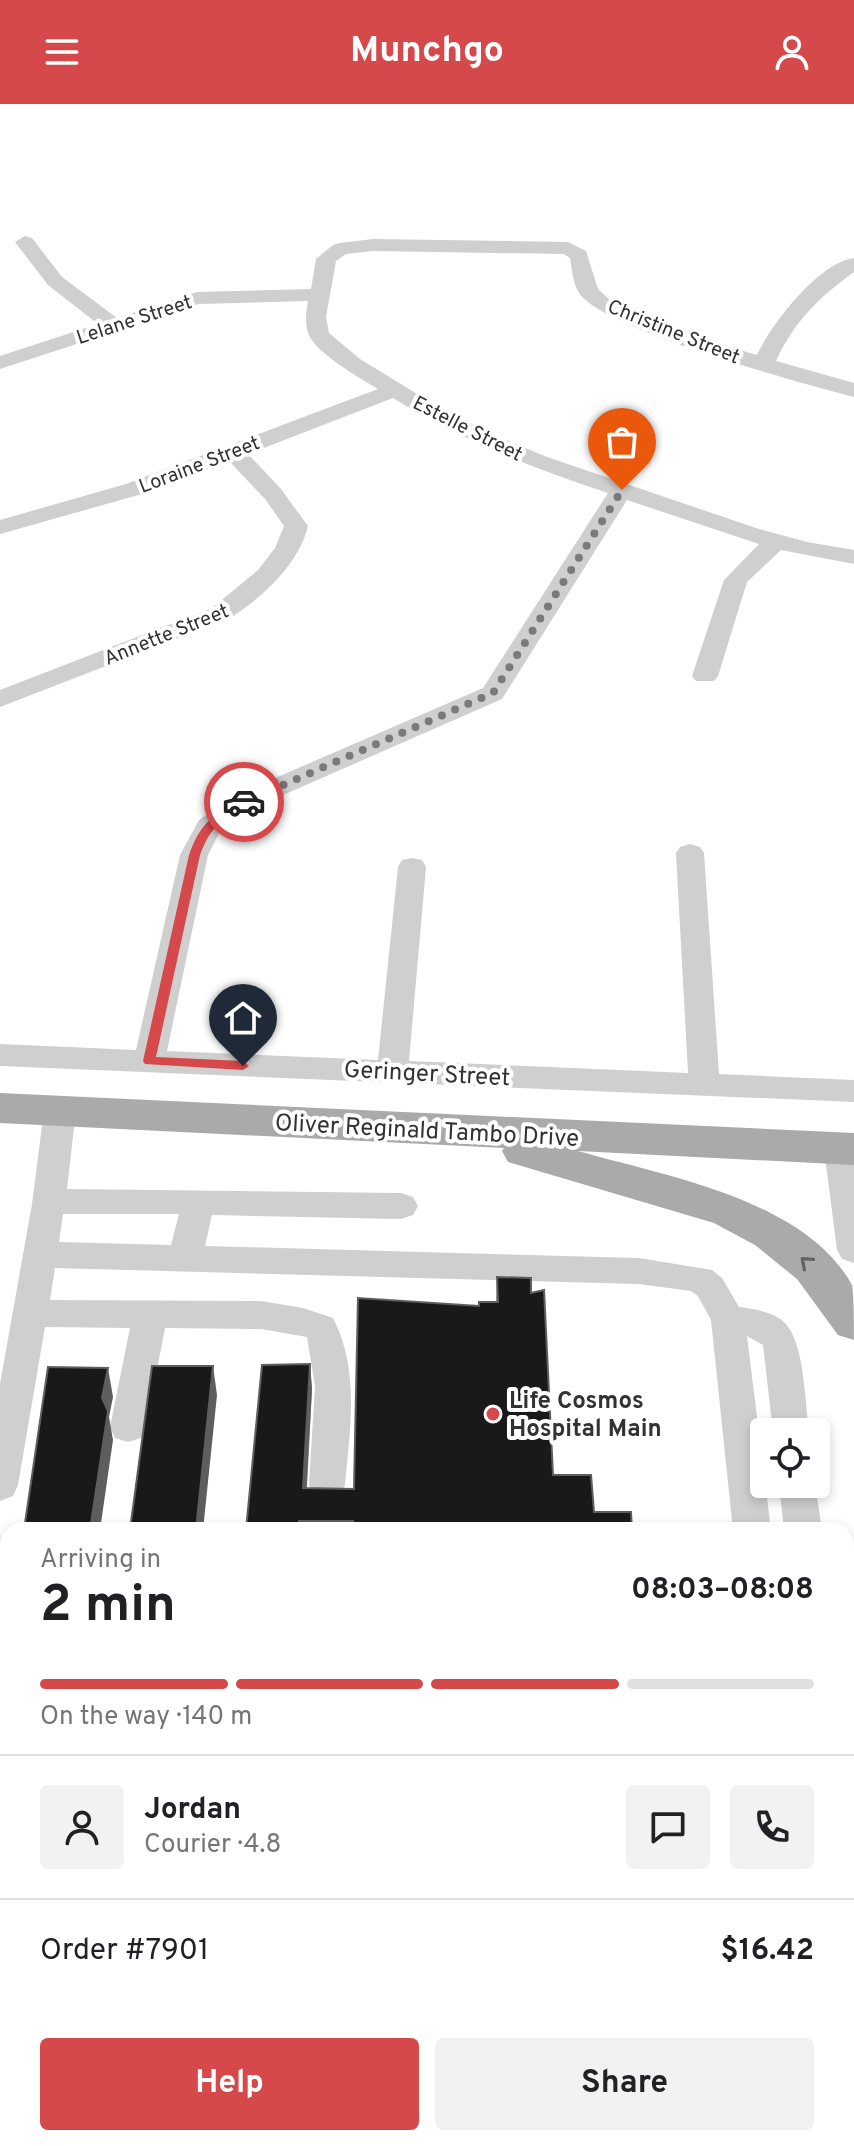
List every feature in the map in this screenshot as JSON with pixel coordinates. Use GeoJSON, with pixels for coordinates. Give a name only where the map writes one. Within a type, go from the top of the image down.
{"type":"FeatureCollection","features":[{"type":"Feature","properties":{"kind":"main road","name":"Oliver Reginald Tambo Drive"},"geometry":{"type":"LineString","coordinates":[[0,1108],[847,1149]]}},
{"type":"Feature","properties":{"kind":"main road"},"geometry":{"type":"LineString","coordinates":[[460,1132],[728,1211],[771,1233],[813,1267],[854,1322]]}},
{"type":"Feature","properties":{"kind":"street"},"geometry":{"type":"LineString","coordinates":[[25,242],[55,281],[113,325]]}},
{"type":"Feature","properties":{"kind":"street","name":"Christine Street"},"geometry":{"type":"LineString","coordinates":[[319,295],[326,259],[340,249],[373,245],[562,246],[579,255],[588,291],[594,299],[676,337],[763,366],[854,390]]}},
{"type":"Feature","properties":{"kind":"street"},"geometry":{"type":"LineString","coordinates":[[763,366],[786,321],[807,296],[852,264]]}},
{"type":"Feature","properties":{"kind":"street","name":"Lelane Street"},"geometry":{"type":"LineString","coordinates":[[0,363],[197,298],[319,295]]}},
{"type":"Feature","properties":{"kind":"street","name":"Estelle Street"},"geometry":{"type":"LineString","coordinates":[[319,295],[316,317],[319,335],[344,358],[395,390],[507,451],[776,541],[854,557]]}},
{"type":"Feature","properties":{"kind":"street","name":"Loraine Street"},"geometry":{"type":"LineString","coordinates":[[0,527],[102,500],[395,390]]}},
{"type":"Feature","properties":{"kind":"street","name":"Annette Street"},"geometry":{"type":"LineString","coordinates":[[0,699],[221,613],[248,596],[292,541],[296,526],[273,494],[233,451]]}},
{"type":"Feature","properties":{"kind":"street"},"geometry":{"type":"LineString","coordinates":[[149,1061],[194,855],[209,826],[239,804],[493,693],[622,490]]}},
{"type":"Feature","properties":{"kind":"street"},"geometry":{"type":"LineString","coordinates":[[705,676],[736,580],[776,541]]}},
{"type":"Feature","properties":{"kind":"street"},"geometry":{"type":"LineString","coordinates":[[690,853],[704,1085]]}},
{"type":"Feature","properties":{"kind":"street"},"geometry":{"type":"LineString","coordinates":[[392,1071],[412,867]]}},
{"type":"Feature","properties":{"kind":"street","name":"Geringer Street"},"geometry":{"type":"LineString","coordinates":[[0,1055],[854,1091]]}},
{"type":"Feature","properties":{"kind":"street"},"geometry":{"type":"LineString","coordinates":[[0,1485],[28,1313],[51,1201],[60,1110]]}},
{"type":"Feature","properties":{"kind":"street"},"geometry":{"type":"LineString","coordinates":[[847,1149],[854,1250]]}},
{"type":"Feature","properties":{"kind":"street"},"geometry":{"type":"LineString","coordinates":[[51,1201],[401,1206]]}},
{"type":"Feature","properties":{"kind":"street"},"geometry":{"type":"LineString","coordinates":[[185,1259],[198,1202]]}},
{"type":"Feature","properties":{"kind":"street"},"geometry":{"type":"LineString","coordinates":[[39,1255],[687,1275],[700,1279],[710,1287],[728,1319],[751,1522]]}},
{"type":"Feature","properties":{"kind":"street"},"geometry":{"type":"LineString","coordinates":[[28,1313],[281,1317],[321,1328],[330,1351],[335,1385],[327,1485]]}},
{"type":"Feature","properties":{"kind":"street"},"geometry":{"type":"LineString","coordinates":[[128,1427],[150,1314]]}},
{"type":"Feature","properties":{"kind":"street"},"geometry":{"type":"LineString","coordinates":[[728,1319],[768,1326],[775,1332],[780,1344],[789,1418]]}},
{"type":"Feature","properties":{"kind":"street"},"geometry":{"type":"LineString","coordinates":[[799,1498],[802,1522]]}},
{"type":"Feature","properties":{"kind":"building"},"geometry":{"type":"Polygon","coordinates":[[[497,1277],[531,1278],[531,1293],[544,1290],[553,1475],[591,1475],[594,1512],[631,1512],[632,1522],[247,1522],[262,1365],[310,1364],[303,1488],[354,1489],[358,1298],[479,1306],[479,1302],[498,1302],[497,1277]]]}},
{"type":"Feature","properties":{"kind":"building"},"geometry":{"type":"Polygon","coordinates":[[[152,1366],[213,1366],[197,1522],[131,1522],[152,1366]]]}},
{"type":"Feature","properties":{"kind":"building"},"geometry":{"type":"Polygon","coordinates":[[[48,1367],[108,1368],[102,1398],[108,1411],[91,1522],[25,1522],[48,1367]]]}},
{"type":"Feature","properties":{"kind":"way so far"},"geometry":{"type":"LineString","coordinates":[[244,802],[449,715],[493,693],[508,674],[622,490]]}},
{"type":"Feature","properties":{"kind":"place","name":"Life Cosmos Hospital Main"},"geometry":{"type":"Point","coordinates":[493,1414]}},
{"type":"Feature","properties":{"kind":"route"},"geometry":{"type":"LineString","coordinates":[[243,1066],[149,1061],[194,855],[202,835],[216,818],[244,802]]}}]}
